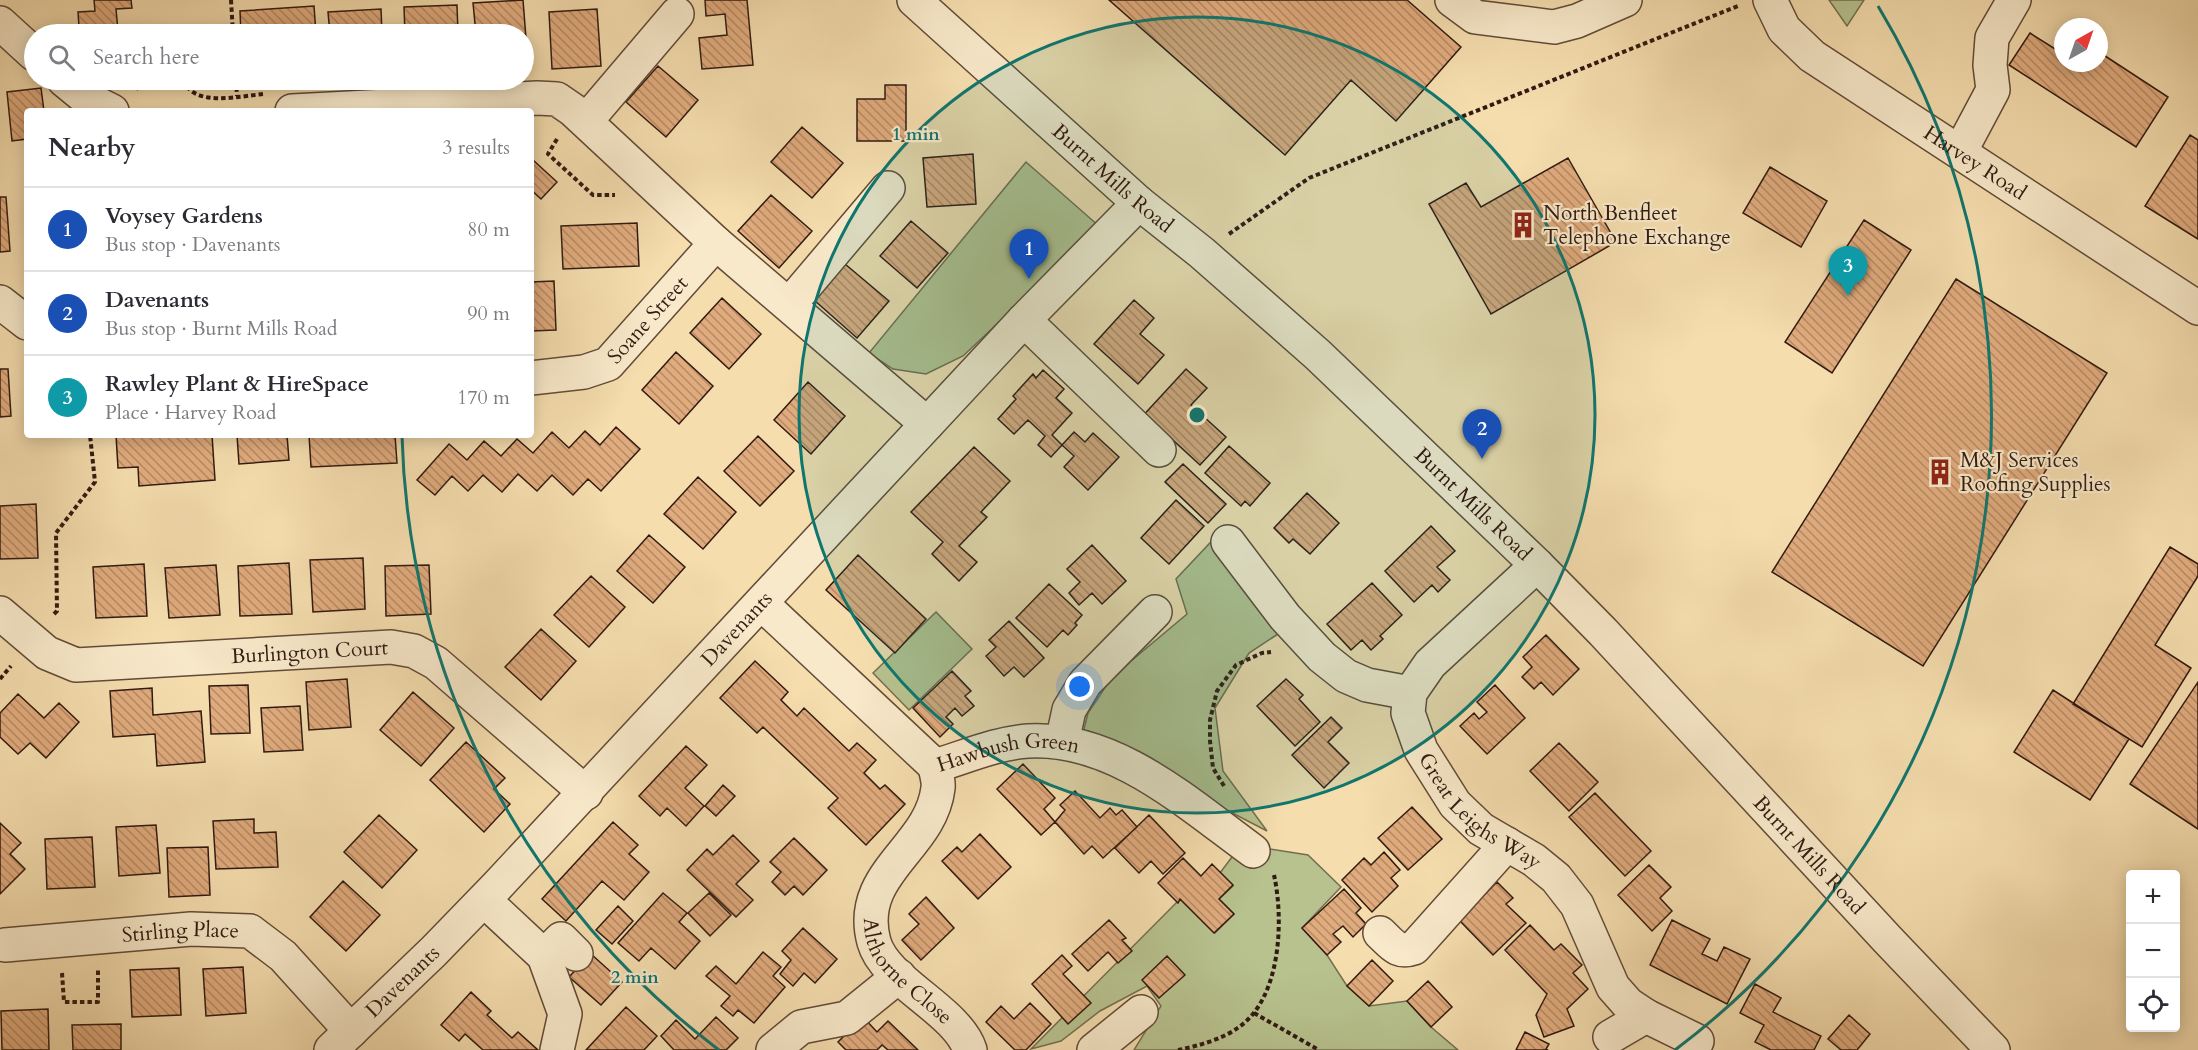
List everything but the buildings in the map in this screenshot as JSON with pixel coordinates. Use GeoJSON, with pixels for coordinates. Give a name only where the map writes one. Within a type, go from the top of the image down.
{"type":"FeatureCollection","features":[{"type":"Feature","properties":{"kind":"street","name":"Burnt Mills Road"},"geometry":{"type":"LineString","coordinates":[[914,0],[1139,203],[1202,253],[1318,355],[1537,565],[1612,641],[1888,940],[1993,1050]]}},
{"type":"Feature","properties":{"kind":"street"},"geometry":{"type":"LineString","coordinates":[[1452,0],[1475,17],[1554,27],[1576,21],[1625,0]]}},
{"type":"Feature","properties":{"kind":"street"},"geometry":{"type":"LineString","coordinates":[[1960,152],[1993,90],[1990,65],[1992,38],[2014,0]]}},
{"type":"Feature","properties":{"kind":"street","name":"Harvey Road"},"geometry":{"type":"LineString","coordinates":[[1756,2],[1812,56],[2198,308]]}},
{"type":"Feature","properties":{"kind":"street"},"geometry":{"type":"LineString","coordinates":[[574,125],[677,14]]}},
{"type":"Feature","properties":{"kind":"street"},"geometry":{"type":"LineString","coordinates":[[0,23],[24,45]]}},
{"type":"Feature","properties":{"kind":"street"},"geometry":{"type":"LineString","coordinates":[[76,90],[106,108]]}},
{"type":"Feature","properties":{"kind":"street"},"geometry":{"type":"LineString","coordinates":[[282,102],[558,99],[574,125],[927,424]]}},
{"type":"Feature","properties":{"kind":"street"},"geometry":{"type":"LineString","coordinates":[[789,305],[888,188]]}},
{"type":"Feature","properties":{"kind":"street","name":"Davenants"},"geometry":{"type":"LineString","coordinates":[[341,1040],[435,951],[484,900],[1024,320],[1139,203]]}},
{"type":"Feature","properties":{"kind":"street","name":"Soane Street"},"geometry":{"type":"LineString","coordinates":[[534,378],[584,372],[608,364],[716,243]]}},
{"type":"Feature","properties":{"kind":"street"},"geometry":{"type":"LineString","coordinates":[[0,302],[24,321]]}},
{"type":"Feature","properties":{"kind":"street"},"geometry":{"type":"LineString","coordinates":[[1024,320],[1159,450]]}},
{"type":"Feature","properties":{"kind":"street"},"geometry":{"type":"LineString","coordinates":[[1228,542],[1285,616],[1322,657],[1346,676],[1367,685],[1410,693],[1430,664],[1537,565]]}},
{"type":"Feature","properties":{"kind":"street","name":"Hawbush Green"},"geometry":{"type":"LineString","coordinates":[[761,603],[935,765],[1004,745],[1028,741],[1062,742],[1091,749],[1148,776],[1262,859]]}},
{"type":"Feature","properties":{"kind":"street"},"geometry":{"type":"LineString","coordinates":[[1062,742],[1069,710],[1085,683],[1155,612]]}},
{"type":"Feature","properties":{"kind":"street","name":"Burlington Court"},"geometry":{"type":"LineString","coordinates":[[0,613],[47,653],[76,665],[391,647],[414,651],[436,663],[586,793]]}},
{"type":"Feature","properties":{"kind":"street","name":"Great Leighs Way"},"geometry":{"type":"LineString","coordinates":[[1410,693],[1408,713],[1421,750],[1442,786],[1466,816],[1481,829],[1534,860],[1556,878],[1577,905],[1612,987],[1628,1004],[1646,1016],[1697,1041]]}},
{"type":"Feature","properties":{"kind":"street","name":"Althorne Close"},"geometry":{"type":"LineString","coordinates":[[935,765],[938,787],[931,814],[884,878],[874,897],[870,918],[875,945],[885,961],[945,1016],[969,1047]]}},
{"type":"Feature","properties":{"kind":"street"},"geometry":{"type":"LineString","coordinates":[[1380,933],[1396,948],[1405,951],[1414,948],[1507,844]]}},
{"type":"Feature","properties":{"kind":"street"},"geometry":{"type":"LineString","coordinates":[[484,900],[544,956],[565,1014],[557,1050]]}},
{"type":"Feature","properties":{"kind":"street","name":"Stirling Place"},"geometry":{"type":"LineString","coordinates":[[5,945],[191,929],[250,931],[283,956],[341,1040]]}},
{"type":"Feature","properties":{"kind":"street"},"geometry":{"type":"LineString","coordinates":[[544,956],[561,939],[576,954]]}},
{"type":"Feature","properties":{"kind":"street"},"geometry":{"type":"LineString","coordinates":[[773,1050],[801,1027],[847,1018],[899,976]]}},
{"type":"Feature","properties":{"kind":"street"},"geometry":{"type":"LineString","coordinates":[[1094,1050],[1141,1012]]}},
{"type":"Feature","properties":{"kind":"street"},"geometry":{"type":"LineString","coordinates":[[1610,1037],[1646,1016]]}},
{"type":"Feature","properties":{"kind":"path"},"geometry":{"type":"LineString","coordinates":[[231,0],[232,24]]}},
{"type":"Feature","properties":{"kind":"path"},"geometry":{"type":"LineString","coordinates":[[1202,253],[1309,178],[1756,2]]}},
{"type":"Feature","properties":{"kind":"path"},"geometry":{"type":"LineString","coordinates":[[191,90],[195,95],[208,99],[237,96],[282,102]]}},
{"type":"Feature","properties":{"kind":"path"},"geometry":{"type":"LineString","coordinates":[[237,90],[237,96]]}},
{"type":"Feature","properties":{"kind":"path"},"geometry":{"type":"LineString","coordinates":[[574,125],[548,154],[593,195],[623,195]]}},
{"type":"Feature","properties":{"kind":"path"},"geometry":{"type":"LineString","coordinates":[[52,618],[57,611],[56,532],[95,482],[90,438]]}},
{"type":"Feature","properties":{"kind":"path"},"geometry":{"type":"LineString","coordinates":[[1228,793],[1213,768],[1210,741],[1210,720],[1217,691],[1236,665],[1262,653],[1282,650]]}},
{"type":"Feature","properties":{"kind":"path"},"geometry":{"type":"LineString","coordinates":[[1179,1050],[1216,1038],[1239,1027],[1254,1013],[1273,973],[1278,952],[1279,897],[1262,859]]}},
{"type":"Feature","properties":{"kind":"path"},"geometry":{"type":"LineString","coordinates":[[59,969],[63,975],[64,1002],[98,1002],[97,972],[100,966]]}},
{"type":"Feature","properties":{"kind":"path"},"geometry":{"type":"LineString","coordinates":[[1254,1013],[1319,1050]]}},
{"type":"Feature","properties":{"kind":"green space"},"geometry":{"type":"Polygon","coordinates":[[[1829,0],[1864,0],[1847,26],[1829,0]]]}},
{"type":"Feature","properties":{"kind":"green space"},"geometry":{"type":"Polygon","coordinates":[[[1026,162],[1100,227],[963,356],[926,374],[893,369],[869,353],[1026,162]]]}},
{"type":"Feature","properties":{"kind":"green space"},"geometry":{"type":"Polygon","coordinates":[[[1225,527],[1301,619],[1249,653],[1215,708],[1223,771],[1267,831],[1102,745],[1082,737],[1088,713],[1112,677],[1187,614],[1176,579],[1225,527]]]}},
{"type":"Feature","properties":{"kind":"green space"},"geometry":{"type":"Polygon","coordinates":[[[936,612],[972,649],[909,710],[873,673],[936,612]]]}},
{"type":"Feature","properties":{"kind":"green space"},"geometry":{"type":"Polygon","coordinates":[[[1263,848],[1308,855],[1341,887],[1302,928],[1327,955],[1347,986],[1369,1006],[1407,1001],[1431,1027],[1458,1050],[1134,1050],[1161,1006],[1147,986],[1100,1011],[1061,1041],[1031,1049],[1180,899],[1215,933],[1234,914],[1219,899],[1233,886],[1220,873],[1232,857],[1263,848]]]}},
{"type":"Feature","properties":{"kind":"place","name":"North Benfleet Telephone Exchange"},"geometry":{"type":"Point","coordinates":[1523,225]}},
{"type":"Feature","properties":{"kind":"place","name":"Voysey Gardens"},"geometry":{"type":"Point","coordinates":[1029,279]}},
{"type":"Feature","properties":{"kind":"place","name":"Rawley Plant & HireSpace"},"geometry":{"type":"Point","coordinates":[1848,296]}},
{"type":"Feature","properties":{"kind":"place","name":"Davenants"},"geometry":{"type":"Point","coordinates":[1482,459]}},
{"type":"Feature","properties":{"kind":"place","name":"M&J Services Roofing Supplies"},"geometry":{"type":"Point","coordinates":[1940,472]}}]}
